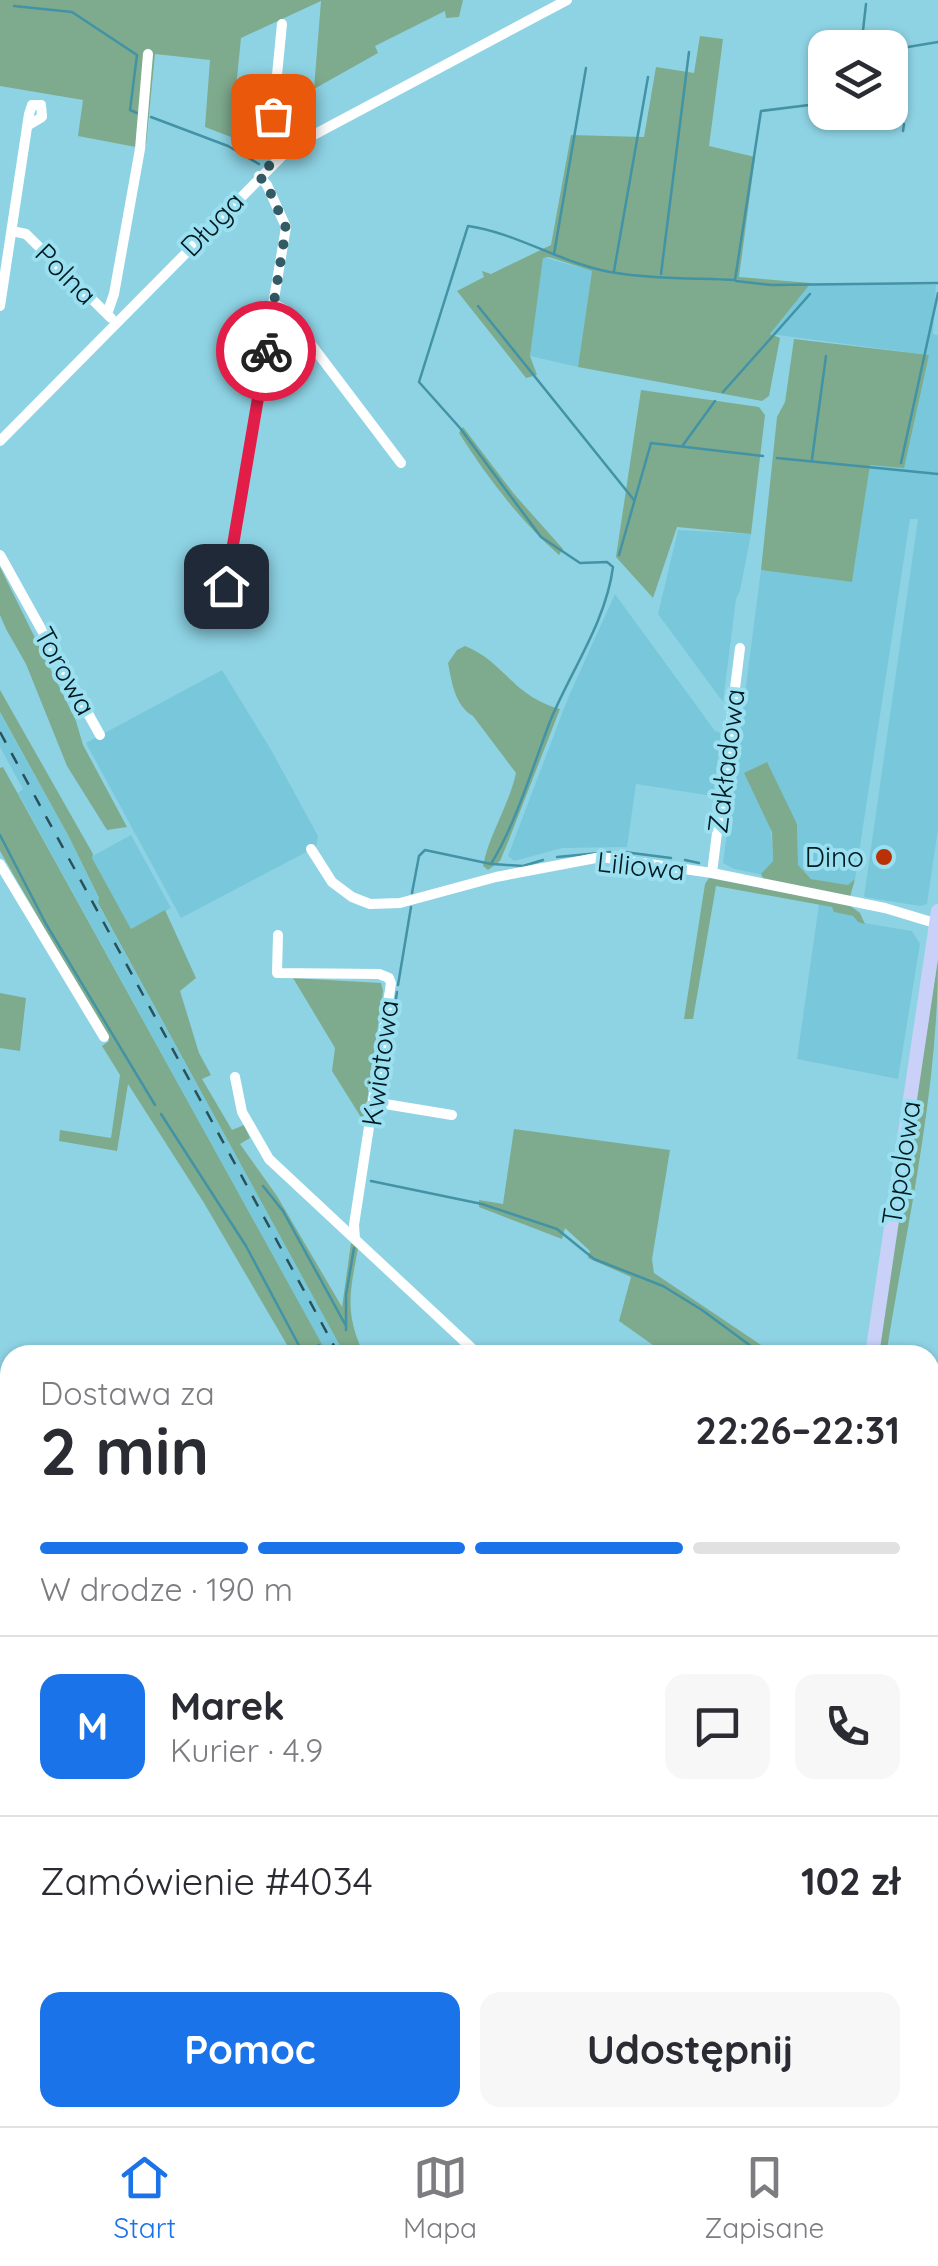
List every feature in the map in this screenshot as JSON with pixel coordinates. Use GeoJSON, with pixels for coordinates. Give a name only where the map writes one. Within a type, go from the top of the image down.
{"type":"FeatureCollection","features":[{"type":"Feature","properties":{"kind":"main road","name":"Topolowa"},"geometry":{"type":"LineString","coordinates":[[873,1345],[937,919]]}},
{"type":"Feature","properties":{"kind":"street","name":"Długa"},"geometry":{"type":"LineString","coordinates":[[0,441],[111,319],[276,159],[306,138],[568,0]]}},
{"type":"Feature","properties":{"kind":"street"},"geometry":{"type":"LineString","coordinates":[[276,159],[270,146],[282,24]]}},
{"type":"Feature","properties":{"kind":"street"},"geometry":{"type":"LineString","coordinates":[[111,319],[140,148],[148,54]]}},
{"type":"Feature","properties":{"kind":"street","name":"Polna"},"geometry":{"type":"LineString","coordinates":[[0,306],[27,126]]}},
{"type":"Feature","properties":{"kind":"street"},"geometry":{"type":"LineString","coordinates":[[226,586],[286,228],[259,176]]}},
{"type":"Feature","properties":{"kind":"street","name":"Polna"},"geometry":{"type":"LineString","coordinates":[[12,231],[26,234],[111,319]]}},
{"type":"Feature","properties":{"kind":"street"},"geometry":{"type":"LineString","coordinates":[[274,304],[285,310],[401,464]]}},
{"type":"Feature","properties":{"kind":"street","name":"Torowa"},"geometry":{"type":"LineString","coordinates":[[0,555],[100,736]]}},
{"type":"Feature","properties":{"kind":"street","name":"Zakładowa"},"geometry":{"type":"LineString","coordinates":[[712,873],[740,648]]}},
{"type":"Feature","properties":{"kind":"street","name":"Liliowa"},"geometry":{"type":"LineString","coordinates":[[310,849],[341,889],[352,897],[385,905],[533,869],[602,857],[712,873],[937,919]]}},
{"type":"Feature","properties":{"kind":"street"},"geometry":{"type":"LineString","coordinates":[[0,864],[104,1038]]}},
{"type":"Feature","properties":{"kind":"street","name":"Kwiatowa"},"geometry":{"type":"LineString","coordinates":[[278,935],[278,974],[379,974],[389,978],[355,1239]]}},
{"type":"Feature","properties":{"kind":"street"},"geometry":{"type":"LineString","coordinates":[[235,1077],[242,1112],[260,1146],[292,1184],[467,1345]]}},
{"type":"Feature","properties":{"kind":"street"},"geometry":{"type":"LineString","coordinates":[[373,1102],[452,1115]]}},
{"type":"Feature","properties":{"kind":"shaded area"},"geometry":{"type":"Polygon","coordinates":[[[543,257],[592,271],[578,367],[530,356],[543,257]]]}},
{"type":"Feature","properties":{"kind":"shaded area"},"geometry":{"type":"Polygon","coordinates":[[[811,283],[936,285],[933,334],[938,335],[938,829],[927,904],[920,906],[864,897],[918,519],[910,519],[855,879],[848,885],[811,879],[798,865],[797,823],[744,773],[771,829],[773,861],[764,875],[723,863],[761,570],[852,582],[870,465],[929,355],[770,334],[811,283]]]}},
{"type":"Feature","properties":{"kind":"shaded area"},"geometry":{"type":"Polygon","coordinates":[[[678,530],[751,534],[736,599],[723,702],[658,614],[678,530]]]}},
{"type":"Feature","properties":{"kind":"shaded area"},"geometry":{"type":"Polygon","coordinates":[[[615,594],[715,731],[721,733],[713,796],[636,784],[627,847],[562,848],[514,861],[508,856],[568,698],[615,594]]]}},
{"type":"Feature","properties":{"kind":"shaded area"},"geometry":{"type":"Polygon","coordinates":[[[222,670],[318,836],[316,847],[181,918],[86,743],[222,670]]]}},
{"type":"Feature","properties":{"kind":"shaded area"},"geometry":{"type":"Polygon","coordinates":[[[0,713],[68,835],[98,904],[340,1345],[322,1345],[18,793],[23,789],[0,747],[0,713]]]}},
{"type":"Feature","properties":{"kind":"shaded area"},"geometry":{"type":"Polygon","coordinates":[[[131,835],[171,908],[131,929],[91,857],[131,835]]]}},
{"type":"Feature","properties":{"kind":"shaded area"},"geometry":{"type":"Polygon","coordinates":[[[819,904],[853,916],[858,922],[912,931],[920,944],[898,1079],[797,1059],[819,904]]]}},
{"type":"Feature","properties":{"kind":"green space"},"geometry":{"type":"Polygon","coordinates":[[[0,0],[463,0],[459,17],[446,18],[445,11],[375,46],[378,53],[314,89],[321,1],[241,38],[231,137],[205,127],[210,60],[155,54],[146,144],[136,147],[78,136],[83,100],[0,86],[0,0]]]}},
{"type":"Feature","properties":{"kind":"green space"},"geometry":{"type":"Polygon","coordinates":[[[700,36],[723,39],[709,146],[755,157],[739,277],[811,283],[770,334],[780,338],[769,396],[762,401],[578,367],[592,271],[549,257],[543,258],[530,356],[537,375],[526,378],[457,291],[484,277],[482,271],[491,274],[551,245],[571,135],[644,137],[656,67],[694,73],[700,36]]]}},
{"type":"Feature","properties":{"kind":"green space"},"geometry":{"type":"Polygon","coordinates":[[[794,339],[929,355],[904,468],[870,465],[852,582],[761,570],[777,417],[785,402],[794,339]]]}},
{"type":"Feature","properties":{"kind":"green space"},"geometry":{"type":"Polygon","coordinates":[[[641,390],[759,407],[765,415],[751,534],[677,527],[653,598],[616,557],[641,390]]]}},
{"type":"Feature","properties":{"kind":"green space"},"geometry":{"type":"Polygon","coordinates":[[[463,427],[514,494],[563,549],[559,555],[493,482],[459,433],[463,427]]]}},
{"type":"Feature","properties":{"kind":"green space"},"geometry":{"type":"Polygon","coordinates":[[[0,567],[76,721],[83,745],[127,827],[107,830],[67,766],[26,664],[0,615],[0,567]]]}},
{"type":"Feature","properties":{"kind":"green space"},"geometry":{"type":"Polygon","coordinates":[[[465,646],[490,661],[530,696],[560,709],[500,861],[488,870],[483,866],[486,854],[516,773],[455,693],[448,663],[465,646]]]}},
{"type":"Feature","properties":{"kind":"green space"},"geometry":{"type":"Polygon","coordinates":[[[0,690],[131,929],[165,910],[196,978],[180,991],[199,1053],[211,1075],[202,1079],[232,1130],[244,1125],[250,1138],[240,1144],[277,1196],[342,1307],[351,1243],[358,1248],[350,1302],[360,1345],[340,1345],[98,903],[68,835],[0,712],[0,690]]]}},
{"type":"Feature","properties":{"kind":"green space"},"geometry":{"type":"Polygon","coordinates":[[[767,762],[797,824],[798,865],[811,879],[848,885],[855,879],[850,897],[764,880],[761,874],[773,861],[772,832],[744,773],[767,762]]]}},
{"type":"Feature","properties":{"kind":"green space"},"geometry":{"type":"Polygon","coordinates":[[[3,767],[322,1345],[287,1345],[128,1084],[117,1151],[59,1141],[60,1130],[111,1138],[120,1075],[102,1046],[109,1041],[0,851],[3,767]]]}},
{"type":"Feature","properties":{"kind":"green space"},"geometry":{"type":"Polygon","coordinates":[[[709,878],[849,905],[860,913],[865,924],[853,916],[834,912],[832,907],[716,886],[693,1019],[684,1019],[709,878]]]}},
{"type":"Feature","properties":{"kind":"green space"},"geometry":{"type":"Polygon","coordinates":[[[938,959],[933,1058],[920,1157],[888,1345],[878,1345],[938,959]]]}},
{"type":"Feature","properties":{"kind":"green space"},"geometry":{"type":"Polygon","coordinates":[[[293,978],[381,983],[364,1122],[332,1071],[335,1048],[293,978]]]}},
{"type":"Feature","properties":{"kind":"green space"},"geometry":{"type":"Polygon","coordinates":[[[0,993],[26,998],[20,1051],[0,1048],[0,993]]]}},
{"type":"Feature","properties":{"kind":"green space"},"geometry":{"type":"Polygon","coordinates":[[[514,1129],[670,1150],[652,1259],[654,1273],[761,1345],[653,1345],[619,1321],[631,1277],[588,1258],[590,1251],[565,1228],[562,1239],[479,1207],[479,1200],[503,1204],[514,1129]]]}},
{"type":"Feature","properties":{"kind":"waterway"},"geometry":{"type":"LineString","coordinates":[[863,30],[866,4]]}},
{"type":"Feature","properties":{"kind":"waterway"},"geometry":{"type":"LineString","coordinates":[[14,6],[72,12],[137,55],[130,110],[137,113]]}},
{"type":"Feature","properties":{"kind":"waterway"},"geometry":{"type":"LineString","coordinates":[[908,47],[938,42]]}},
{"type":"Feature","properties":{"kind":"waterway"},"geometry":{"type":"LineString","coordinates":[[661,274],[689,52]]}},
{"type":"Feature","properties":{"kind":"waterway"},"geometry":{"type":"LineString","coordinates":[[554,254],[586,68]]}},
{"type":"Feature","properties":{"kind":"waterway"},"geometry":{"type":"LineString","coordinates":[[614,271],[648,77]]}},
{"type":"Feature","properties":{"kind":"waterway"},"geometry":{"type":"LineString","coordinates":[[412,893],[419,856],[425,850],[491,864],[517,811],[551,719],[596,626],[613,567],[607,562],[580,563],[541,537],[460,428],[419,382],[468,226],[610,272],[735,280],[761,111],[808,105]]}},
{"type":"Feature","properties":{"kind":"waterway"},"geometry":{"type":"LineString","coordinates":[[151,117],[228,146],[259,164]]}},
{"type":"Feature","properties":{"kind":"waterway"},"geometry":{"type":"LineString","coordinates":[[736,281],[771,285],[938,283]]}},
{"type":"Feature","properties":{"kind":"waterway"},"geometry":{"type":"LineString","coordinates":[[901,463],[938,293]]}},
{"type":"Feature","properties":{"kind":"waterway"},"geometry":{"type":"LineString","coordinates":[[723,392],[810,294]]}},
{"type":"Feature","properties":{"kind":"waterway"},"geometry":{"type":"LineString","coordinates":[[478,306],[634,500]]}},
{"type":"Feature","properties":{"kind":"waterway"},"geometry":{"type":"LineString","coordinates":[[812,459],[826,356]]}},
{"type":"Feature","properties":{"kind":"waterway"},"geometry":{"type":"LineString","coordinates":[[683,445],[715,401]]}},
{"type":"Feature","properties":{"kind":"waterway"},"geometry":{"type":"LineString","coordinates":[[619,555],[651,443],[763,456]]}},
{"type":"Feature","properties":{"kind":"waterway"},"geometry":{"type":"LineString","coordinates":[[777,458],[938,474]]}},
{"type":"Feature","properties":{"kind":"waterway"},"geometry":{"type":"LineString","coordinates":[[0,835],[46,924],[155,1105]]}},
{"type":"Feature","properties":{"kind":"waterway"},"geometry":{"type":"LineString","coordinates":[[557,857],[610,852]]}},
{"type":"Feature","properties":{"kind":"waterway"},"geometry":{"type":"LineString","coordinates":[[624,852],[671,858]]}},
{"type":"Feature","properties":{"kind":"waterway"},"geometry":{"type":"LineString","coordinates":[[493,864],[523,866],[543,860]]}},
{"type":"Feature","properties":{"kind":"waterway"},"geometry":{"type":"LineString","coordinates":[[685,860],[699,863]]}},
{"type":"Feature","properties":{"kind":"waterway"},"geometry":{"type":"LineString","coordinates":[[398,985],[411,907]]}},
{"type":"Feature","properties":{"kind":"waterway"},"geometry":{"type":"LineString","coordinates":[[391,1031],[397,992]]}},
{"type":"Feature","properties":{"kind":"waterway"},"geometry":{"type":"LineString","coordinates":[[384,1072],[390,1039]]}},
{"type":"Feature","properties":{"kind":"waterway"},"geometry":{"type":"LineString","coordinates":[[161,1114],[246,1246],[299,1345]]}},
{"type":"Feature","properties":{"kind":"waterway"},"geometry":{"type":"LineString","coordinates":[[371,1181],[482,1204],[557,1229],[594,1259],[663,1286],[749,1345]]}},
{"type":"Feature","properties":{"kind":"waterway"},"geometry":{"type":"LineString","coordinates":[[263,1186],[283,1211],[346,1326]]}},
{"type":"Feature","properties":{"kind":"waterway"},"geometry":{"type":"LineString","coordinates":[[346,1330],[346,1295],[354,1248]]}},
{"type":"Feature","properties":{"kind":"railway"},"geometry":{"type":"LineString","coordinates":[[0,732],[334,1345]]}},
{"type":"Feature","properties":{"kind":"way so far"},"geometry":{"type":"LineString","coordinates":[[266,351],[286,228],[259,176],[276,159],[270,150],[273,116]]}},
{"type":"Feature","properties":{"kind":"place","name":"Dino"},"geometry":{"type":"Point","coordinates":[884,857]}},
{"type":"Feature","properties":{"kind":"route"},"geometry":{"type":"LineString","coordinates":[[226,586],[266,351]]}}]}
